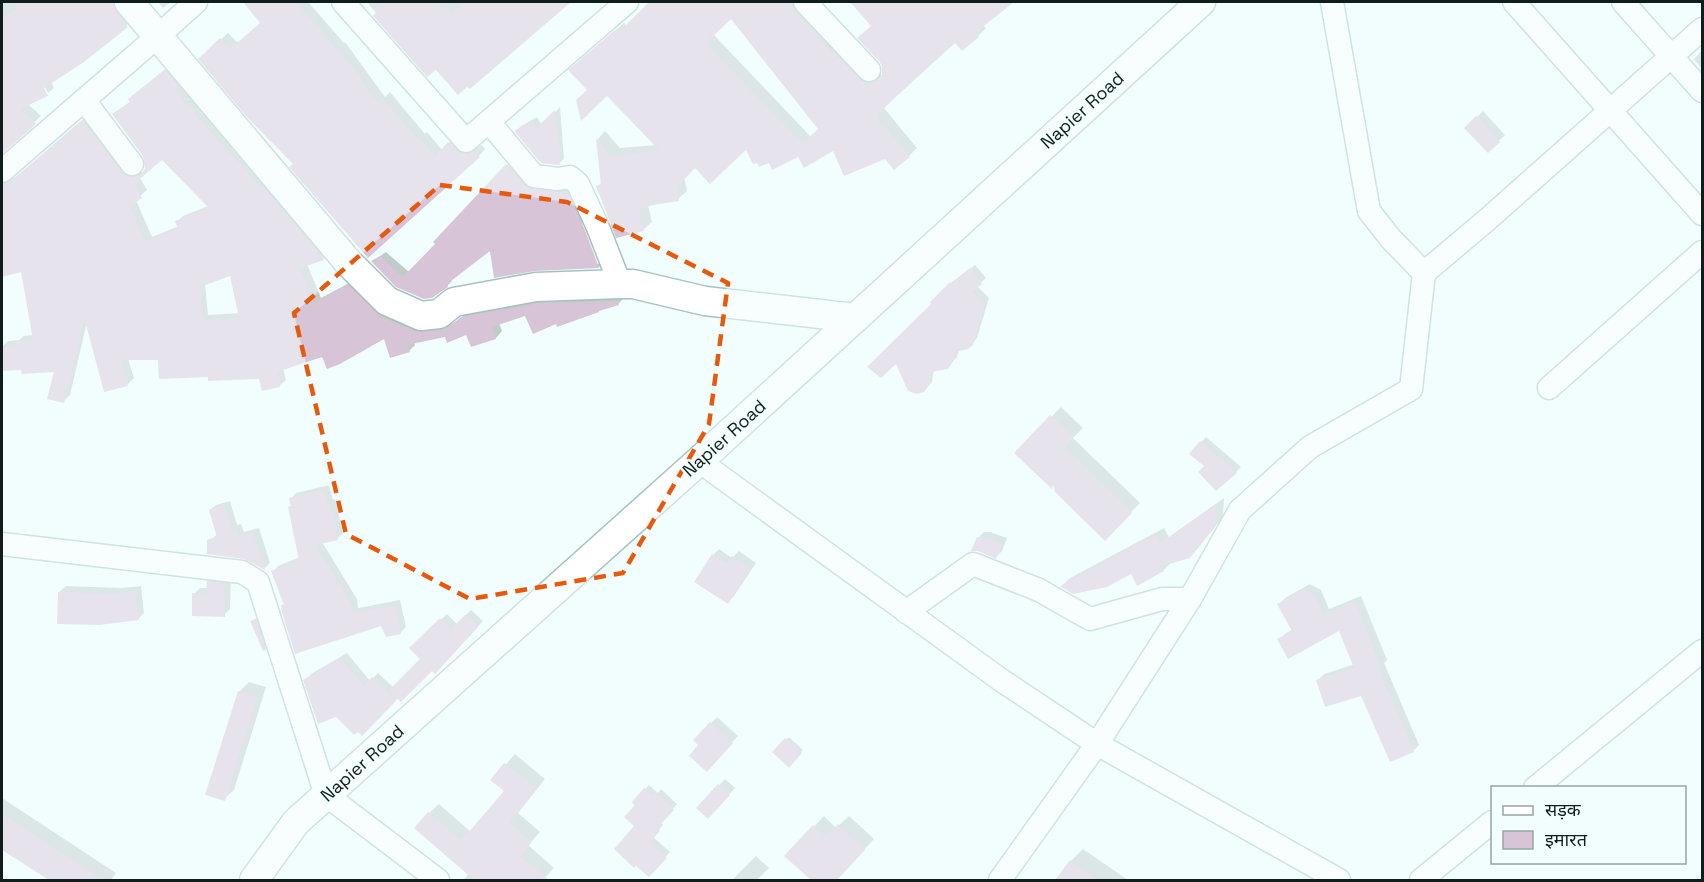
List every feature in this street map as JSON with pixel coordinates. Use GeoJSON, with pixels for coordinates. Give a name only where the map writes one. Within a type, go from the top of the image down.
{"type":"FeatureCollection","features":[{"type":"Feature","properties":{"kind":"street"},"geometry":{"type":"LineString","coordinates":[[129,2],[348,262],[387,301],[421,316],[439,314],[454,302],[536,287],[633,284],[705,301],[855,318]]}},
{"type":"Feature","properties":{"kind":"street"},"geometry":{"type":"LineString","coordinates":[[2,171],[196,2]]}},
{"type":"Feature","properties":{"kind":"street"},"geometry":{"type":"LineString","coordinates":[[343,2],[466,141],[627,2]]}},
{"type":"Feature","properties":{"kind":"street"},"geometry":{"type":"LineString","coordinates":[[805,2],[869,70]]}},
{"type":"Feature","properties":{"kind":"street","name":"Napier Road"},"geometry":{"type":"LineString","coordinates":[[254,880],[296,822],[699,461],[1201,2]]}},
{"type":"Feature","properties":{"kind":"street"},"geometry":{"type":"LineString","coordinates":[[1332,2],[1369,211],[1424,273]]}},
{"type":"Feature","properties":{"kind":"street"},"geometry":{"type":"LineString","coordinates":[[1514,2],[1702,214]]}},
{"type":"Feature","properties":{"kind":"street"},"geometry":{"type":"LineString","coordinates":[[1623,2],[1702,91]]}},
{"type":"Feature","properties":{"kind":"street"},"geometry":{"type":"LineString","coordinates":[[1000,880],[1097,744],[1190,599],[1240,510],[1310,447],[1411,389],[1424,273],[1702,29]]}},
{"type":"Feature","properties":{"kind":"street"},"geometry":{"type":"LineString","coordinates":[[84,100],[132,164]]}},
{"type":"Feature","properties":{"kind":"street"},"geometry":{"type":"LineString","coordinates":[[489,122],[534,177],[558,179],[570,177],[578,184],[620,284]]}},
{"type":"Feature","properties":{"kind":"street"},"geometry":{"type":"LineString","coordinates":[[1549,388],[1702,252]]}},
{"type":"Feature","properties":{"kind":"street"},"geometry":{"type":"LineString","coordinates":[[699,461],[1001,680],[1097,744],[1339,880]]}},
{"type":"Feature","properties":{"kind":"street"},"geometry":{"type":"LineString","coordinates":[[2,544],[242,572],[258,582],[326,795],[438,880]]}},
{"type":"Feature","properties":{"kind":"street"},"geometry":{"type":"LineString","coordinates":[[906,612],[973,564],[1039,590],[1090,619],[1162,599],[1190,599]]}},
{"type":"Feature","properties":{"kind":"street"},"geometry":{"type":"LineString","coordinates":[[1537,786],[1702,651]]}},
{"type":"Feature","properties":{"kind":"street"},"geometry":{"type":"LineString","coordinates":[[1421,880],[1491,823]]}},
{"type":"Feature","properties":{"kind":"highlighted area"},"geometry":{"type":"Polygon","coordinates":[[[440,185],[567,202],[728,283],[709,424],[623,573],[470,599],[346,534],[294,313],[440,185]]]}},
{"type":"Feature","properties":{"kind":"building"},"geometry":{"type":"Polygon","coordinates":[[[11,2],[113,2],[116,12],[128,27],[84,62],[44,88],[48,96],[20,109],[36,124],[2,154],[2,18],[17,10],[11,2]]]}},
{"type":"Feature","properties":{"kind":"building"},"geometry":{"type":"Polygon","coordinates":[[[243,2],[296,2],[336,49],[338,48],[377,102],[382,98],[417,139],[419,138],[435,156],[448,142],[461,154],[474,151],[480,157],[368,258],[289,167],[293,164],[246,116],[198,59],[220,38],[230,49],[260,23],[243,2]]]}},
{"type":"Feature","properties":{"kind":"building"},"geometry":{"type":"Polygon","coordinates":[[[383,2],[442,2],[452,13],[465,2],[571,2],[470,89],[467,87],[458,95],[436,70],[427,77],[373,16],[376,13],[374,9],[383,2]]]}},
{"type":"Feature","properties":{"kind":"building"},"geometry":{"type":"Polygon","coordinates":[[[649,2],[790,2],[795,11],[835,57],[837,55],[860,80],[872,83],[882,74],[882,66],[857,38],[871,26],[850,2],[1014,2],[975,33],[979,37],[962,51],[955,43],[876,117],[910,157],[894,170],[885,159],[844,176],[833,151],[804,168],[798,157],[772,170],[769,163],[759,167],[757,163],[753,164],[746,150],[710,184],[695,168],[677,187],[679,201],[639,209],[644,231],[616,238],[596,186],[601,185],[596,138],[611,156],[660,151],[607,96],[581,121],[576,100],[587,90],[568,70],[615,30],[618,33],[649,2]],[[731,19],[706,43],[802,144],[818,129],[731,19]]]}},
{"type":"Feature","properties":{"kind":"building"},"geometry":{"type":"Polygon","coordinates":[[[164,70],[178,86],[174,89],[210,132],[261,188],[263,186],[323,258],[324,260],[300,268],[314,303],[348,285],[380,316],[414,331],[423,332],[449,327],[461,317],[538,303],[618,301],[619,305],[557,327],[556,324],[533,334],[525,316],[492,327],[496,339],[471,347],[466,335],[447,343],[445,337],[407,345],[410,352],[390,358],[384,339],[327,369],[322,357],[277,372],[280,387],[262,391],[259,379],[208,381],[208,377],[159,379],[158,360],[121,360],[128,386],[104,392],[84,317],[64,403],[47,399],[54,372],[22,374],[21,370],[2,371],[2,347],[16,346],[16,341],[33,340],[21,272],[2,277],[2,184],[11,181],[82,120],[122,173],[127,177],[140,175],[145,169],[143,156],[112,114],[130,102],[128,99],[164,70]],[[162,160],[134,184],[142,198],[130,206],[145,242],[178,229],[175,221],[209,208],[162,160]],[[230,276],[200,287],[202,320],[239,318],[230,276]]]}},
{"type":"Feature","properties":{"kind":"building"},"geometry":{"type":"Polygon","coordinates":[[[555,110],[560,165],[541,163],[514,131],[532,121],[536,128],[555,110]]]}},
{"type":"Feature","properties":{"kind":"building"},"geometry":{"type":"Polygon","coordinates":[[[1476,116],[1500,142],[1488,153],[1464,128],[1476,116]]]}},
{"type":"Feature","properties":{"kind":"building"},"geometry":{"type":"Polygon","coordinates":[[[506,164],[524,185],[532,189],[568,194],[599,268],[535,271],[494,278],[490,251],[447,284],[448,287],[432,298],[424,299],[396,287],[371,261],[380,256],[403,277],[506,164]]]}},
{"type":"Feature","properties":{"kind":"building"},"geometry":{"type":"Polygon","coordinates":[[[970,268],[982,284],[972,291],[985,304],[973,345],[968,349],[955,352],[948,369],[931,372],[929,385],[924,392],[916,394],[908,391],[896,364],[881,378],[867,367],[950,282],[970,268]]]}},
{"type":"Feature","properties":{"kind":"building"},"geometry":{"type":"Polygon","coordinates":[[[1050,415],[1074,438],[1065,448],[1132,513],[1105,541],[1055,492],[1053,482],[1052,489],[1014,453],[1050,415]]]}},
{"type":"Feature","properties":{"kind":"building"},"geometry":{"type":"Polygon","coordinates":[[[1200,441],[1237,473],[1216,491],[1198,472],[1204,466],[1189,454],[1200,441]]]}},
{"type":"Feature","properties":{"kind":"building"},"geometry":{"type":"Polygon","coordinates":[[[323,490],[327,504],[330,504],[338,540],[315,545],[352,605],[353,613],[395,605],[401,634],[386,637],[381,626],[295,654],[281,609],[281,605],[284,605],[271,571],[299,560],[288,507],[291,507],[289,498],[323,490]]]}},
{"type":"Feature","properties":{"kind":"building"},"geometry":{"type":"Polygon","coordinates":[[[1216,504],[1215,527],[1190,558],[1162,566],[1164,571],[1137,586],[1131,574],[1107,587],[1073,594],[1060,586],[1155,535],[1160,544],[1216,504]]]}},
{"type":"Feature","properties":{"kind":"building"},"geometry":{"type":"Polygon","coordinates":[[[224,505],[232,530],[236,528],[238,537],[253,532],[265,570],[244,559],[207,554],[207,540],[216,537],[209,510],[224,505]]]}},
{"type":"Feature","properties":{"kind":"building"},"geometry":{"type":"Polygon","coordinates":[[[977,537],[1002,544],[996,559],[978,551],[971,551],[977,537]]]}},
{"type":"Feature","properties":{"kind":"building"},"geometry":{"type":"Polygon","coordinates":[[[712,554],[726,564],[732,556],[751,570],[728,604],[694,582],[712,554]]]}},
{"type":"Feature","properties":{"kind":"building"},"geometry":{"type":"Polygon","coordinates":[[[207,581],[225,584],[225,617],[192,616],[192,593],[206,594],[207,581]]]}},
{"type":"Feature","properties":{"kind":"building"},"geometry":{"type":"Polygon","coordinates":[[[1303,589],[1315,596],[1323,614],[1354,601],[1381,667],[1378,669],[1414,752],[1390,762],[1361,696],[1325,707],[1316,680],[1354,668],[1339,631],[1288,659],[1277,639],[1292,631],[1277,604],[1303,589]]]}},
{"type":"Feature","properties":{"kind":"building"},"geometry":{"type":"Polygon","coordinates":[[[135,591],[139,620],[99,625],[57,624],[58,592],[115,594],[135,591]]]}},
{"type":"Feature","properties":{"kind":"building"},"geometry":{"type":"Polygon","coordinates":[[[465,615],[478,627],[435,674],[432,671],[401,702],[389,690],[420,659],[409,648],[440,618],[451,629],[465,615]]]}},
{"type":"Feature","properties":{"kind":"building"},"geometry":{"type":"Polygon","coordinates":[[[256,619],[266,650],[263,651],[250,621],[256,619]]]}},
{"type":"Feature","properties":{"kind":"building"},"geometry":{"type":"Polygon","coordinates":[[[340,658],[364,686],[372,677],[396,701],[362,736],[358,732],[354,735],[336,717],[318,724],[303,680],[340,658]]]}},
{"type":"Feature","properties":{"kind":"building"},"geometry":{"type":"Polygon","coordinates":[[[238,691],[257,697],[225,801],[205,795],[238,691]]]}},
{"type":"Feature","properties":{"kind":"building"},"geometry":{"type":"Polygon","coordinates":[[[710,722],[733,743],[707,772],[689,756],[698,745],[693,740],[710,722]]]}},
{"type":"Feature","properties":{"kind":"building"},"geometry":{"type":"Polygon","coordinates":[[[785,738],[802,753],[789,768],[772,752],[785,738]]]}},
{"type":"Feature","properties":{"kind":"building"},"geometry":{"type":"Polygon","coordinates":[[[504,763],[537,789],[509,823],[532,842],[520,856],[549,880],[474,880],[414,828],[428,812],[461,841],[504,791],[490,780],[504,763]]]}},
{"type":"Feature","properties":{"kind":"building"},"geometry":{"type":"Polygon","coordinates":[[[718,784],[730,795],[708,819],[696,808],[718,784]]]}},
{"type":"Feature","properties":{"kind":"building"},"geometry":{"type":"Polygon","coordinates":[[[644,788],[652,796],[656,793],[674,810],[657,828],[660,831],[650,842],[667,858],[649,877],[636,866],[634,868],[614,849],[634,826],[624,817],[635,805],[632,802],[644,788]]]}},
{"type":"Feature","properties":{"kind":"building"},"geometry":{"type":"Polygon","coordinates":[[[2,814],[104,880],[49,880],[2,850],[2,814]]]}},
{"type":"Feature","properties":{"kind":"building"},"geometry":{"type":"Polygon","coordinates":[[[838,824],[865,850],[837,880],[811,880],[784,856],[813,825],[826,837],[838,824]]]}},
{"type":"Feature","properties":{"kind":"building"},"geometry":{"type":"Polygon","coordinates":[[[1070,860],[1098,880],[1055,880],[1070,860]]]}}]}
